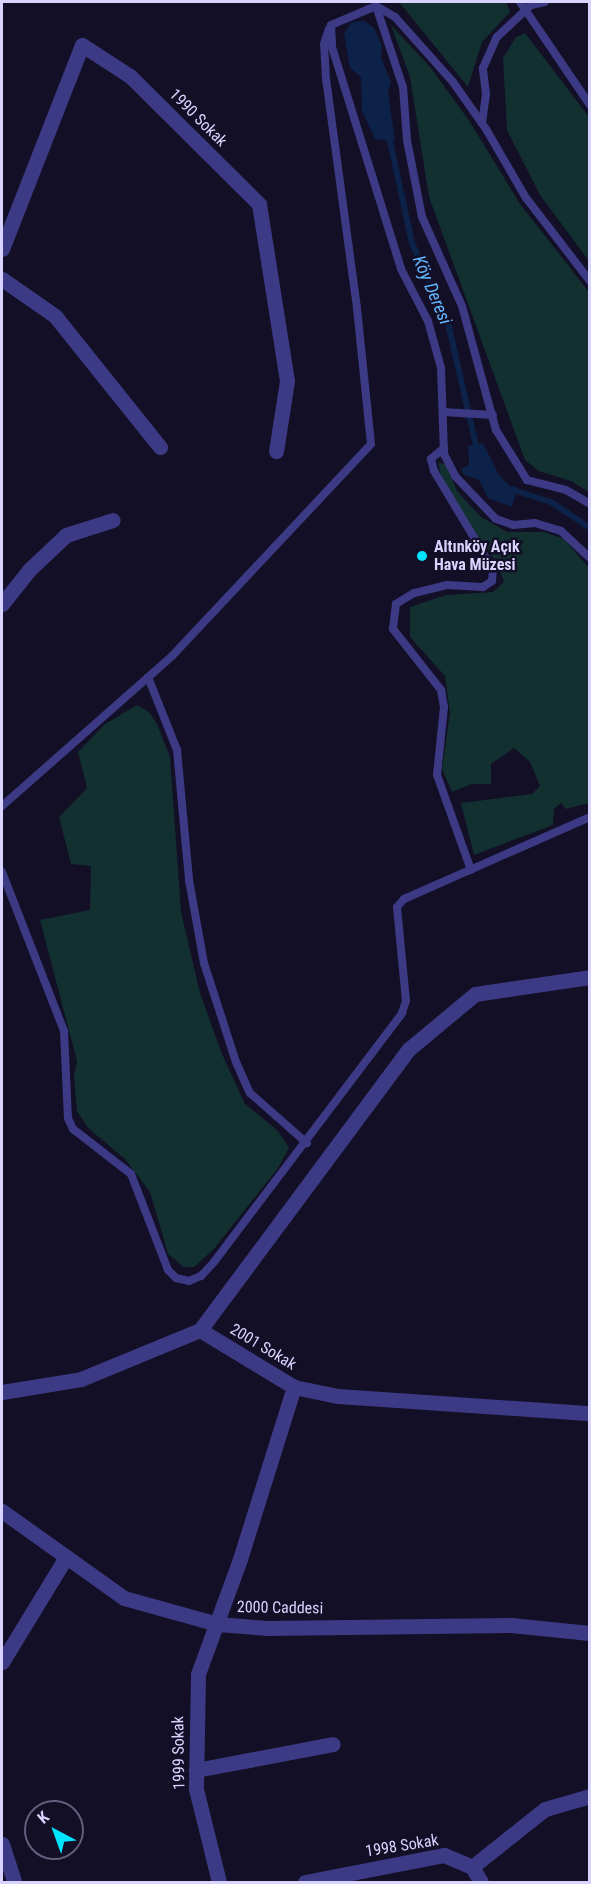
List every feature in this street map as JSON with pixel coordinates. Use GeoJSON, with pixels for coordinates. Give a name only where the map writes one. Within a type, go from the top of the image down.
{"type":"FeatureCollection","features":[{"type":"Feature","properties":{"kind":"street","name":"1990 Sokak"},"geometry":{"type":"LineString","coordinates":[[2,249],[82,45],[130,76],[259,204],[286,381],[276,451]]}},
{"type":"Feature","properties":{"kind":"street"},"geometry":{"type":"LineString","coordinates":[[2,279],[56,316],[160,447]]}},
{"type":"Feature","properties":{"kind":"street"},"geometry":{"type":"LineString","coordinates":[[2,604],[29,570],[66,535],[113,520]]}},
{"type":"Feature","properties":{"kind":"street"},"geometry":{"type":"LineString","coordinates":[[2,1392],[81,1379],[200,1330],[409,1049],[475,994],[590,977]]}},
{"type":"Feature","properties":{"kind":"street","name":"2001 Sokak"},"geometry":{"type":"LineString","coordinates":[[200,1330],[294,1387],[338,1396],[590,1413]]}},
{"type":"Feature","properties":{"kind":"street","name":"1999 Sokak"},"geometry":{"type":"LineString","coordinates":[[219,1882],[196,1789],[198,1674],[217,1624],[294,1387]]}},
{"type":"Feature","properties":{"kind":"street","name":"2000 Caddesi"},"geometry":{"type":"LineString","coordinates":[[2,1511],[124,1598],[217,1624],[267,1628],[511,1625],[590,1633]]}},
{"type":"Feature","properties":{"kind":"street"},"geometry":{"type":"LineString","coordinates":[[2,1662],[66,1557]]}},
{"type":"Feature","properties":{"kind":"street"},"geometry":{"type":"LineString","coordinates":[[196,1770],[333,1744]]}},
{"type":"Feature","properties":{"kind":"street"},"geometry":{"type":"LineString","coordinates":[[481,1882],[472,1867],[544,1809],[590,1796]]}},
{"type":"Feature","properties":{"kind":"street"},"geometry":{"type":"LineString","coordinates":[[2,1844],[14,1882]]}},
{"type":"Feature","properties":{"kind":"street","name":"1998 Sokak"},"geometry":{"type":"LineString","coordinates":[[305,1882],[444,1855],[472,1867]]}},
{"type":"Feature","properties":{"kind":"lane"},"geometry":{"type":"LineString","coordinates":[[520,2],[524,12],[590,105]]}},
{"type":"Feature","properties":{"kind":"lane"},"geometry":{"type":"LineString","coordinates":[[482,123],[486,94],[483,68],[497,37],[531,5],[545,2]]}},
{"type":"Feature","properties":{"kind":"lane"},"geometry":{"type":"LineString","coordinates":[[2,806],[148,677],[370,444],[357,308],[326,80],[324,44],[331,25],[376,6]]}},
{"type":"Feature","properties":{"kind":"lane"},"geometry":{"type":"LineString","coordinates":[[376,6],[395,17],[453,82],[482,123],[526,198],[590,281]]}},
{"type":"Feature","properties":{"kind":"lane"},"geometry":{"type":"LineString","coordinates":[[376,6],[403,87],[407,140],[422,217],[462,306],[496,430],[527,480],[566,490],[590,504]]}},
{"type":"Feature","properties":{"kind":"lane"},"geometry":{"type":"LineString","coordinates":[[331,25],[332,47],[397,258],[428,321],[441,368],[444,448],[455,477],[496,519],[513,525],[536,523],[561,531],[590,558]]}},
{"type":"Feature","properties":{"kind":"lane"},"geometry":{"type":"LineString","coordinates":[[443,412],[493,416]]}},
{"type":"Feature","properties":{"kind":"lane"},"geometry":{"type":"LineString","coordinates":[[444,448],[431,459],[434,471],[493,569],[492,581],[483,586],[447,585],[414,593],[396,604],[393,629],[441,690],[444,707],[436,775],[471,870]]}},
{"type":"Feature","properties":{"kind":"lane"},"geometry":{"type":"LineString","coordinates":[[148,677],[177,750],[189,880],[204,963],[236,1062],[250,1093],[307,1143]]}},
{"type":"Feature","properties":{"kind":"lane"},"geometry":{"type":"LineString","coordinates":[[2,872],[64,1031],[68,1118],[73,1129],[131,1174],[163,1259],[176,1278],[189,1281],[208,1269],[307,1143],[402,1013],[406,1001],[397,907],[405,899],[590,817]]}},
{"type":"Feature","properties":{"kind":"green space"},"geometry":{"type":"Polygon","coordinates":[[[399,2],[506,2],[510,12],[482,42],[468,87],[399,2]]]}},
{"type":"Feature","properties":{"kind":"green space"},"geometry":{"type":"Polygon","coordinates":[[[391,25],[431,68],[470,122],[520,204],[589,292],[589,492],[571,481],[539,471],[525,460],[429,197],[410,77],[391,25]]]}},
{"type":"Feature","properties":{"kind":"green space"},"geometry":{"type":"Polygon","coordinates":[[[525,33],[589,117],[589,261],[540,195],[507,130],[503,58],[516,37],[525,33]]]}},
{"type":"Feature","properties":{"kind":"green space"},"geometry":{"type":"Polygon","coordinates":[[[438,462],[446,465],[457,491],[481,517],[507,532],[544,532],[564,539],[589,568],[589,803],[566,809],[561,803],[554,809],[553,825],[474,855],[461,803],[532,794],[540,786],[530,762],[514,748],[491,764],[491,784],[472,784],[452,792],[442,769],[450,713],[445,676],[410,637],[410,607],[446,595],[493,592],[504,582],[496,561],[471,530],[441,477],[438,462]]]}},
{"type":"Feature","properties":{"kind":"green space"},"geometry":{"type":"Polygon","coordinates":[[[137,705],[149,712],[157,724],[170,757],[181,912],[200,993],[222,1054],[245,1104],[278,1131],[289,1148],[278,1168],[214,1249],[194,1267],[184,1267],[168,1254],[150,1192],[125,1159],[88,1128],[77,1111],[74,1077],[77,1061],[40,920],[90,910],[91,866],[71,864],[59,817],[87,788],[78,752],[105,724],[137,705]]]}},
{"type":"Feature","properties":{"kind":"water"},"geometry":{"type":"Polygon","coordinates":[[[364,21],[374,28],[382,46],[381,58],[391,82],[388,92],[395,141],[375,139],[362,111],[361,77],[350,68],[344,33],[352,22],[364,21]]]}},
{"type":"Feature","properties":{"kind":"water"},"geometry":{"type":"Polygon","coordinates":[[[483,443],[499,475],[510,486],[518,487],[512,507],[488,498],[479,480],[464,475],[461,469],[469,465],[468,446],[483,443]]]}},
{"type":"Feature","properties":{"kind":"waterway","name":"Köy Deresi"},"geometry":{"type":"LineString","coordinates":[[388,132],[412,243],[448,323],[477,450]]}},
{"type":"Feature","properties":{"kind":"waterway","name":"Köy Deresi"},"geometry":{"type":"LineString","coordinates":[[510,489],[551,502],[590,528]]}},
{"type":"Feature","properties":{"kind":"place","name":"Altınköy Açık Hava Müzesi"},"geometry":{"type":"Point","coordinates":[422,556]}}]}
